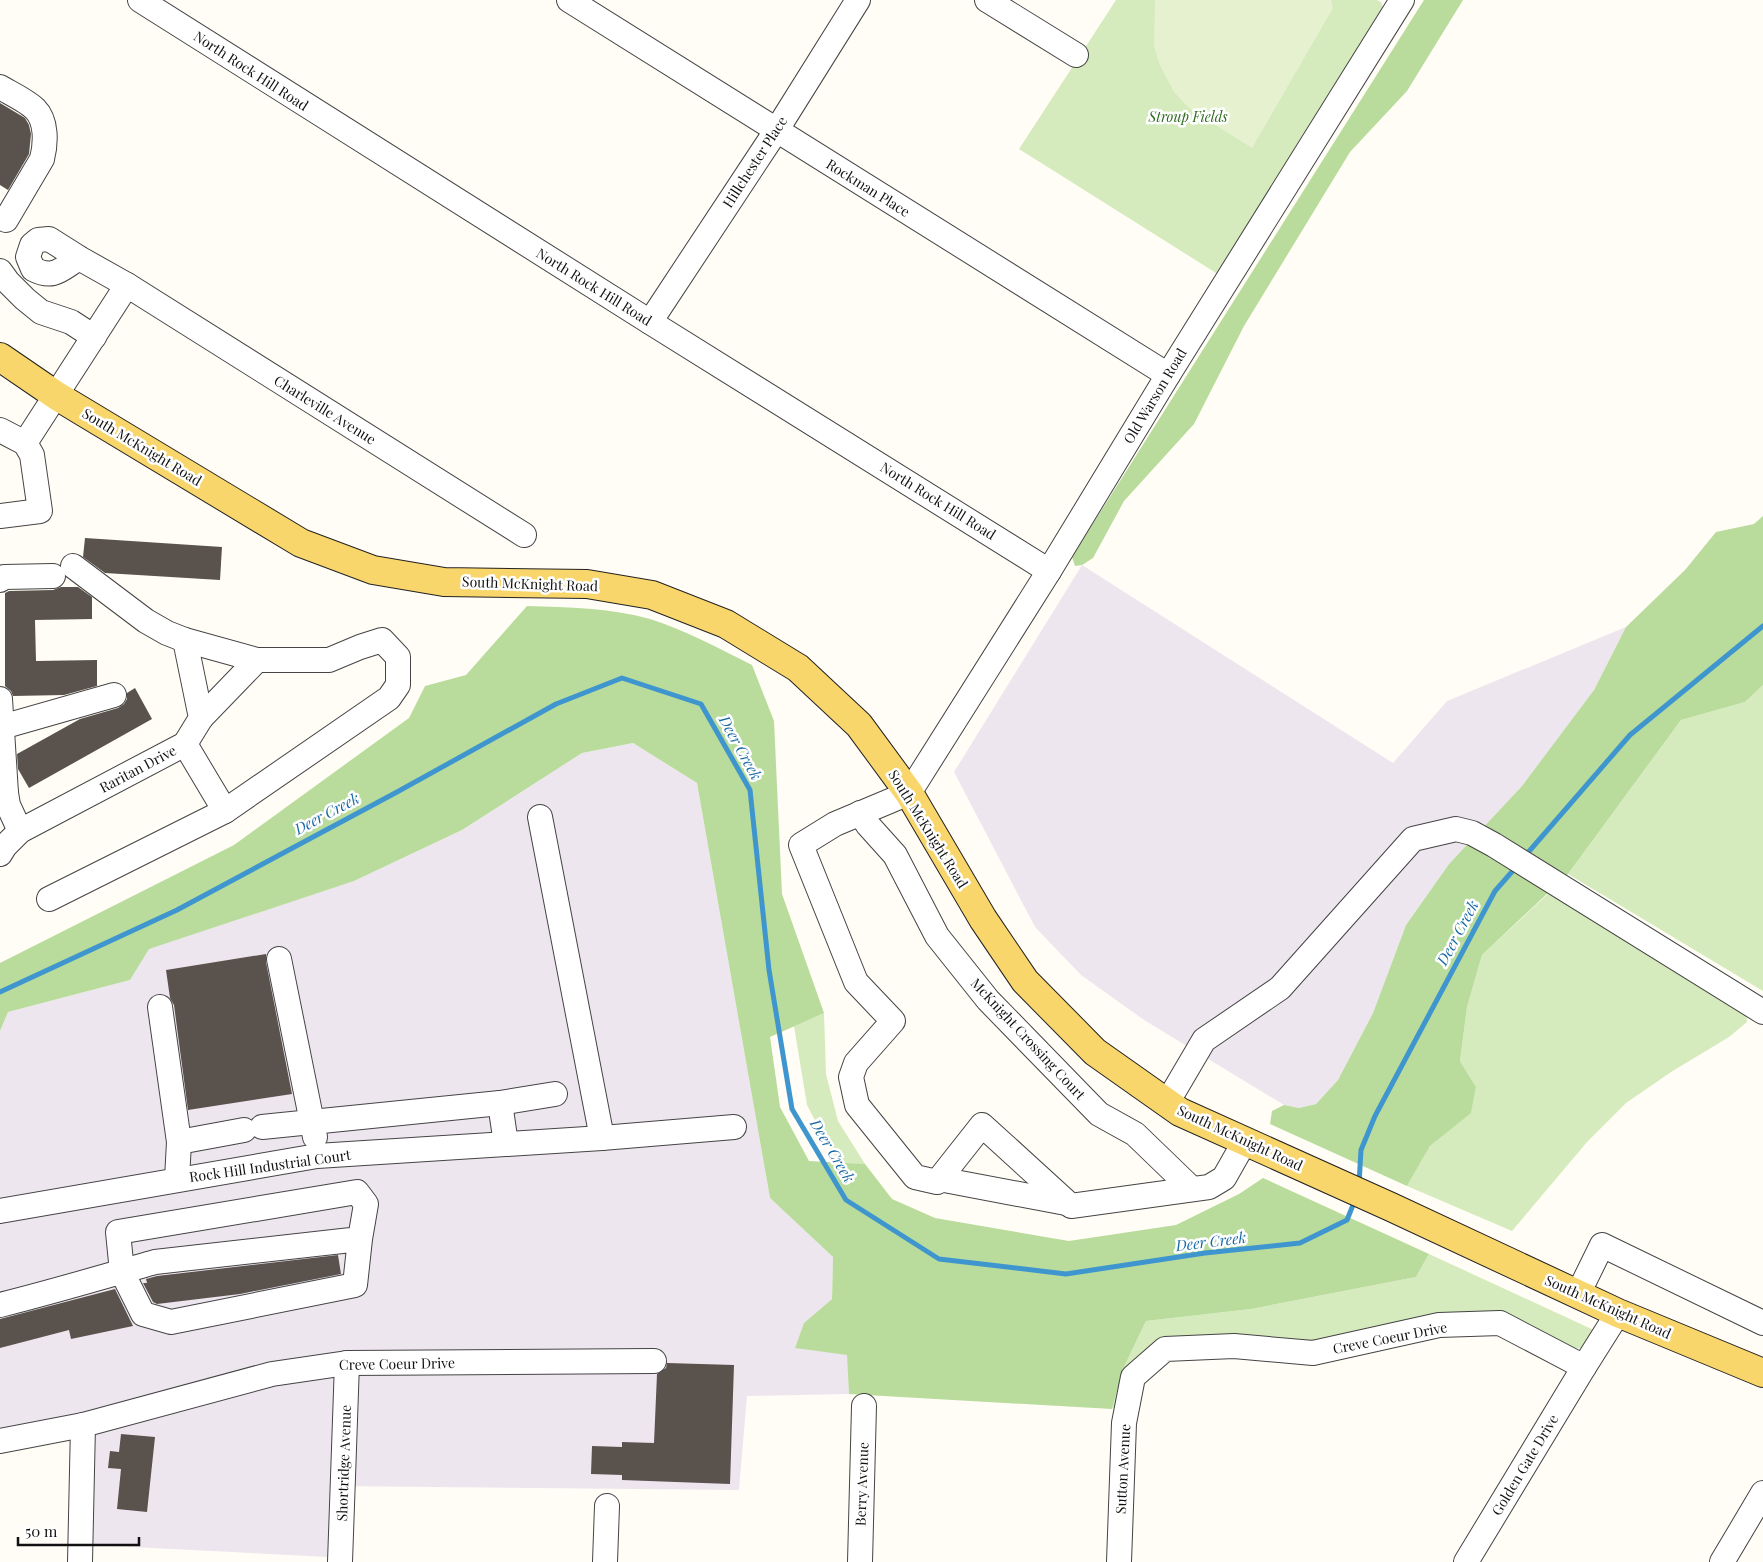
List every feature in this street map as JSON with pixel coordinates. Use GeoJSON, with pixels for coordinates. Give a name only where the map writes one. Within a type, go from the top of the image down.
{"type":"FeatureCollection","features":[{"type":"Feature","properties":{"kind":"main road","name":"South McKnight Road"},"geometry":{"type":"LineString","coordinates":[[0,358],[57,396],[301,543],[374,570],[444,582],[588,584],[652,595],[726,624],[798,668],[859,725],[909,793],[983,919],[1025,982],[1095,1052],[1180,1112],[1304,1167],[1618,1313],[1763,1373]]}},
{"type":"Feature","properties":{"kind":"street","name":"North Rock Hill Road"},"geometry":{"type":"LineString","coordinates":[[140,0],[1049,571]]}},
{"type":"Feature","properties":{"kind":"street","name":"Rockman Place"},"geometry":{"type":"LineString","coordinates":[[569,0],[1168,375]]}},
{"type":"Feature","properties":{"kind":"street","name":"Hillchester Place"},"geometry":{"type":"LineString","coordinates":[[650,322],[776,131],[858,0]]}},
{"type":"Feature","properties":{"kind":"street"},"geometry":{"type":"LineString","coordinates":[[987,0],[1076,54]]}},
{"type":"Feature","properties":{"kind":"street","name":"Old Warson Road"},"geometry":{"type":"LineString","coordinates":[[909,793],[1049,571],[1168,375],[1402,0]]}},
{"type":"Feature","properties":{"kind":"street"},"geometry":{"type":"LineString","coordinates":[[0,87],[35,109],[42,121],[45,134],[45,148],[42,159],[2,222]]}},
{"type":"Feature","properties":{"kind":"street","name":"Charleville Avenue"},"geometry":{"type":"LineString","coordinates":[[79,258],[127,286],[524,535]]}},
{"type":"Feature","properties":{"kind":"street"},"geometry":{"type":"LineString","coordinates":[[0,271],[25,299],[42,312],[71,322],[94,337]]}},
{"type":"Feature","properties":{"kind":"street"},"geometry":{"type":"LineString","coordinates":[[1,516],[40,511],[29,449],[57,396],[127,286]]}},
{"type":"Feature","properties":{"kind":"street"},"geometry":{"type":"LineString","coordinates":[[0,430],[29,449]]}},
{"type":"Feature","properties":{"kind":"street"},"geometry":{"type":"LineString","coordinates":[[0,580],[63,571],[168,633],[185,640],[257,660],[329,660],[360,646],[382,640],[398,657],[398,685],[389,698],[225,812],[49,899]]}},
{"type":"Feature","properties":{"kind":"street"},"geometry":{"type":"LineString","coordinates":[[185,640],[201,718]]}},
{"type":"Feature","properties":{"kind":"street","name":"Raritan Drive"},"geometry":{"type":"LineString","coordinates":[[0,854],[5,846],[20,832],[184,744],[201,718],[226,695],[257,660]]}},
{"type":"Feature","properties":{"kind":"street"},"geometry":{"type":"LineString","coordinates":[[2,727],[114,695]]}},
{"type":"Feature","properties":{"kind":"street"},"geometry":{"type":"LineString","coordinates":[[0,699],[3,794],[20,832]]}},
{"type":"Feature","properties":{"kind":"street"},"geometry":{"type":"LineString","coordinates":[[184,744],[225,812]]}},
{"type":"Feature","properties":{"kind":"street"},"geometry":{"type":"LineString","coordinates":[[909,793],[835,824],[800,845],[856,982],[893,1021],[856,1063],[851,1077],[857,1105],[915,1178],[937,1182],[939,1180],[1071,1206],[1208,1187],[1224,1178],[1245,1141]]}},
{"type":"Feature","properties":{"kind":"street","name":"McKnight Crossing Court"},"geometry":{"type":"LineString","coordinates":[[860,813],[895,856],[937,936],[988,1000],[1099,1114],[1135,1134],[1192,1189]]}},
{"type":"Feature","properties":{"kind":"street"},"geometry":{"type":"LineString","coordinates":[[540,817],[602,1138]]}},
{"type":"Feature","properties":{"kind":"street"},"geometry":{"type":"LineString","coordinates":[[1167,1103],[1204,1040],[1280,988],[1412,839],[1456,828],[1472,833],[1494,845],[1763,1012]]}},
{"type":"Feature","properties":{"kind":"street"},"geometry":{"type":"LineString","coordinates":[[279,959],[313,1122],[317,1156]]}},
{"type":"Feature","properties":{"kind":"street"},"geometry":{"type":"LineString","coordinates":[[160,1007],[179,1142],[177,1179]]}},
{"type":"Feature","properties":{"kind":"street"},"geometry":{"type":"LineString","coordinates":[[179,1142],[253,1129],[500,1103],[555,1094]]}},
{"type":"Feature","properties":{"kind":"street"},"geometry":{"type":"LineString","coordinates":[[500,1103],[506,1144]]}},
{"type":"Feature","properties":{"kind":"street"},"geometry":{"type":"LineString","coordinates":[[939,1180],[982,1125],[1068,1204]]}},
{"type":"Feature","properties":{"kind":"street","name":"Rock Hill Industrial Court"},"geometry":{"type":"LineString","coordinates":[[0,1211],[317,1156],[602,1138],[734,1127]]}},
{"type":"Feature","properties":{"kind":"street"},"geometry":{"type":"LineString","coordinates":[[357,1192],[366,1204],[360,1239],[355,1285],[171,1322],[144,1314],[122,1272],[118,1232],[357,1192]]}},
{"type":"Feature","properties":{"kind":"street"},"geometry":{"type":"LineString","coordinates":[[0,1305],[155,1262],[360,1239]]}},
{"type":"Feature","properties":{"kind":"street"},"geometry":{"type":"LineString","coordinates":[[1578,1294],[1602,1245],[1763,1323]]}},
{"type":"Feature","properties":{"kind":"street"},"geometry":{"type":"LineString","coordinates":[[1584,1367],[1618,1313]]}},
{"type":"Feature","properties":{"kind":"street","name":"Creve Coeur Drive"},"geometry":{"type":"LineString","coordinates":[[1133,1377],[1165,1349],[1234,1346],[1313,1354],[1439,1325],[1500,1323],[1584,1367]]}},
{"type":"Feature","properties":{"kind":"street","name":"Creve Coeur Drive"},"geometry":{"type":"LineString","coordinates":[[0,1441],[83,1425],[272,1374],[347,1363],[654,1360]]}},
{"type":"Feature","properties":{"kind":"street","name":"Shortridge Avenue"},"geometry":{"type":"LineString","coordinates":[[340,1562],[347,1363]]}},
{"type":"Feature","properties":{"kind":"street","name":"Golden Gate Drive"},"geometry":{"type":"LineString","coordinates":[[1466,1562],[1584,1367]]}},
{"type":"Feature","properties":{"kind":"street","name":"Sutton Avenue"},"geometry":{"type":"LineString","coordinates":[[1119,1562],[1124,1422],[1133,1377]]}},
{"type":"Feature","properties":{"kind":"street","name":"Berry Avenue"},"geometry":{"type":"LineString","coordinates":[[860,1562],[864,1406]]}},
{"type":"Feature","properties":{"kind":"street"},"geometry":{"type":"LineString","coordinates":[[80,1562],[83,1425]]}},
{"type":"Feature","properties":{"kind":"street"},"geometry":{"type":"LineString","coordinates":[[1722,1562],[1763,1492]]}},
{"type":"Feature","properties":{"kind":"street"},"geometry":{"type":"LineString","coordinates":[[605,1562],[607,1506]]}},
{"type":"Feature","properties":{"kind":"shaded area"},"geometry":{"type":"Polygon","coordinates":[[[1082,565],[1393,763],[1447,701],[1626,627],[1594,690],[1522,786],[1449,864],[1406,925],[1373,1013],[1338,1080],[1316,1104],[1299,1108],[1284,1105],[1144,1020],[1081,975],[1035,927],[954,772],[1082,565]]]}},
{"type":"Feature","properties":{"kind":"shaded area"},"geometry":{"type":"Polygon","coordinates":[[[633,743],[697,783],[770,1198],[833,1257],[832,1299],[804,1323],[848,1355],[849,1394],[747,1396],[739,1490],[330,1486],[328,1557],[93,1545],[91,1414],[0,1432],[0,1031],[8,1012],[130,980],[148,949],[354,881],[462,830],[582,753],[633,743]]]}},
{"type":"Feature","properties":{"kind":"green space","name":"Stroup Fields"},"geometry":{"type":"Polygon","coordinates":[[[1116,0],[1377,0],[1381,2],[1386,16],[1224,278],[1019,149],[1116,0]]]}},
{"type":"Feature","properties":{"kind":"green space"},"geometry":{"type":"Polygon","coordinates":[[[1155,0],[1331,0],[1333,8],[1252,148],[1190,109],[1174,92],[1159,63],[1154,46],[1155,0]]]}},
{"type":"Feature","properties":{"kind":"green space"},"geometry":{"type":"Polygon","coordinates":[[[1424,0],[1463,0],[1407,91],[1350,152],[1244,326],[1194,424],[1124,501],[1093,558],[1082,565],[1075,566],[1072,557],[1424,0]]]}},
{"type":"Feature","properties":{"kind":"green space"},"geometry":{"type":"Polygon","coordinates":[[[1763,516],[1763,685],[1745,702],[1681,720],[1568,874],[1482,955],[1467,1007],[1460,1061],[1476,1087],[1471,1113],[1430,1146],[1407,1186],[1270,1124],[1272,1111],[1284,1105],[1299,1108],[1316,1104],[1338,1080],[1373,1013],[1406,925],[1449,864],[1522,786],[1594,690],[1626,627],[1685,570],[1716,532],[1754,524],[1763,516]]]}},
{"type":"Feature","properties":{"kind":"green space"},"geometry":{"type":"Polygon","coordinates":[[[527,606],[605,610],[635,615],[663,623],[752,665],[774,721],[782,894],[824,1013],[770,1037],[780,1107],[809,1161],[865,1164],[892,1199],[935,1218],[1069,1241],[1176,1225],[1239,1194],[1263,1178],[1429,1254],[1416,1277],[1251,1309],[1146,1321],[1123,1369],[1112,1409],[849,1394],[847,1355],[795,1348],[804,1323],[832,1299],[833,1257],[770,1198],[697,783],[633,743],[582,753],[462,830],[354,881],[149,949],[130,980],[8,1012],[0,1031],[0,963],[234,845],[409,718],[425,686],[466,675],[527,606]]]}},
{"type":"Feature","properties":{"kind":"green space"},"geometry":{"type":"Polygon","coordinates":[[[1763,685],[1763,991],[1568,874],[1681,720],[1745,702],[1763,685]]]}},
{"type":"Feature","properties":{"kind":"green space"},"geometry":{"type":"Polygon","coordinates":[[[1550,892],[1746,1012],[1747,1022],[1729,1037],[1671,1072],[1626,1103],[1587,1142],[1512,1231],[1407,1186],[1430,1146],[1471,1112],[1476,1087],[1460,1061],[1467,1007],[1482,955],[1550,892]]]}},
{"type":"Feature","properties":{"kind":"green space"},"geometry":{"type":"Polygon","coordinates":[[[824,1013],[826,1074],[838,1121],[865,1164],[837,1163],[807,1105],[794,1026],[824,1013]]]}},
{"type":"Feature","properties":{"kind":"green space"},"geometry":{"type":"Polygon","coordinates":[[[1429,1254],[1598,1332],[1591,1343],[1581,1348],[1571,1349],[1525,1327],[1322,1347],[1172,1344],[1112,1409],[1123,1369],[1146,1321],[1251,1309],[1416,1277],[1429,1254]]]}},
{"type":"Feature","properties":{"kind":"building"},"geometry":{"type":"Polygon","coordinates":[[[0,103],[25,118],[31,134],[29,154],[8,190],[0,185],[0,103]]]}},
{"type":"Feature","properties":{"kind":"building"},"geometry":{"type":"Polygon","coordinates":[[[85,538],[222,547],[220,580],[105,573],[83,557],[85,538]]]}},
{"type":"Feature","properties":{"kind":"building"},"geometry":{"type":"Polygon","coordinates":[[[61,587],[78,587],[92,597],[92,619],[35,620],[36,661],[97,660],[97,686],[64,695],[13,696],[11,691],[5,686],[5,593],[9,591],[53,590],[61,587]]]}},
{"type":"Feature","properties":{"kind":"building"},"geometry":{"type":"Polygon","coordinates":[[[135,688],[152,719],[29,788],[18,769],[17,754],[80,719],[118,708],[127,699],[127,693],[135,688]]]}},
{"type":"Feature","properties":{"kind":"building"},"geometry":{"type":"Polygon","coordinates":[[[266,954],[292,1094],[188,1110],[174,1005],[170,998],[166,970],[266,954]]]}},
{"type":"Feature","properties":{"kind":"building"},"geometry":{"type":"Polygon","coordinates":[[[338,1255],[341,1274],[240,1294],[157,1304],[153,1302],[143,1283],[147,1283],[146,1279],[157,1276],[338,1255]]]}},
{"type":"Feature","properties":{"kind":"building"},"geometry":{"type":"Polygon","coordinates":[[[115,1289],[133,1326],[71,1339],[69,1330],[0,1348],[0,1319],[115,1289]]]}},
{"type":"Feature","properties":{"kind":"building"},"geometry":{"type":"Polygon","coordinates":[[[667,1363],[734,1365],[730,1484],[622,1480],[622,1475],[591,1474],[592,1446],[622,1447],[622,1442],[654,1443],[657,1374],[666,1368],[667,1363]]]}},
{"type":"Feature","properties":{"kind":"building"},"geometry":{"type":"Polygon","coordinates":[[[121,1434],[155,1437],[147,1512],[117,1509],[121,1469],[108,1468],[110,1451],[119,1452],[121,1434]]]}},
{"type":"Feature","properties":{"kind":"waterway","name":"Deer Creek"},"geometry":{"type":"LineString","coordinates":[[1525,856],[1630,735],[1763,626]]}},
{"type":"Feature","properties":{"kind":"waterway","name":"Deer Creek"},"geometry":{"type":"LineString","coordinates":[[0,992],[177,910],[556,704],[622,678],[701,704],[750,790],[769,970],[792,1109],[846,1200],[939,1259],[1066,1274],[1205,1253],[1300,1243],[1347,1220],[1355,1200]]}},
{"type":"Feature","properties":{"kind":"waterway","name":"Deer Creek"},"geometry":{"type":"LineString","coordinates":[[1359,1184],[1361,1150],[1375,1116],[1495,891],[1517,866]]}}]}
